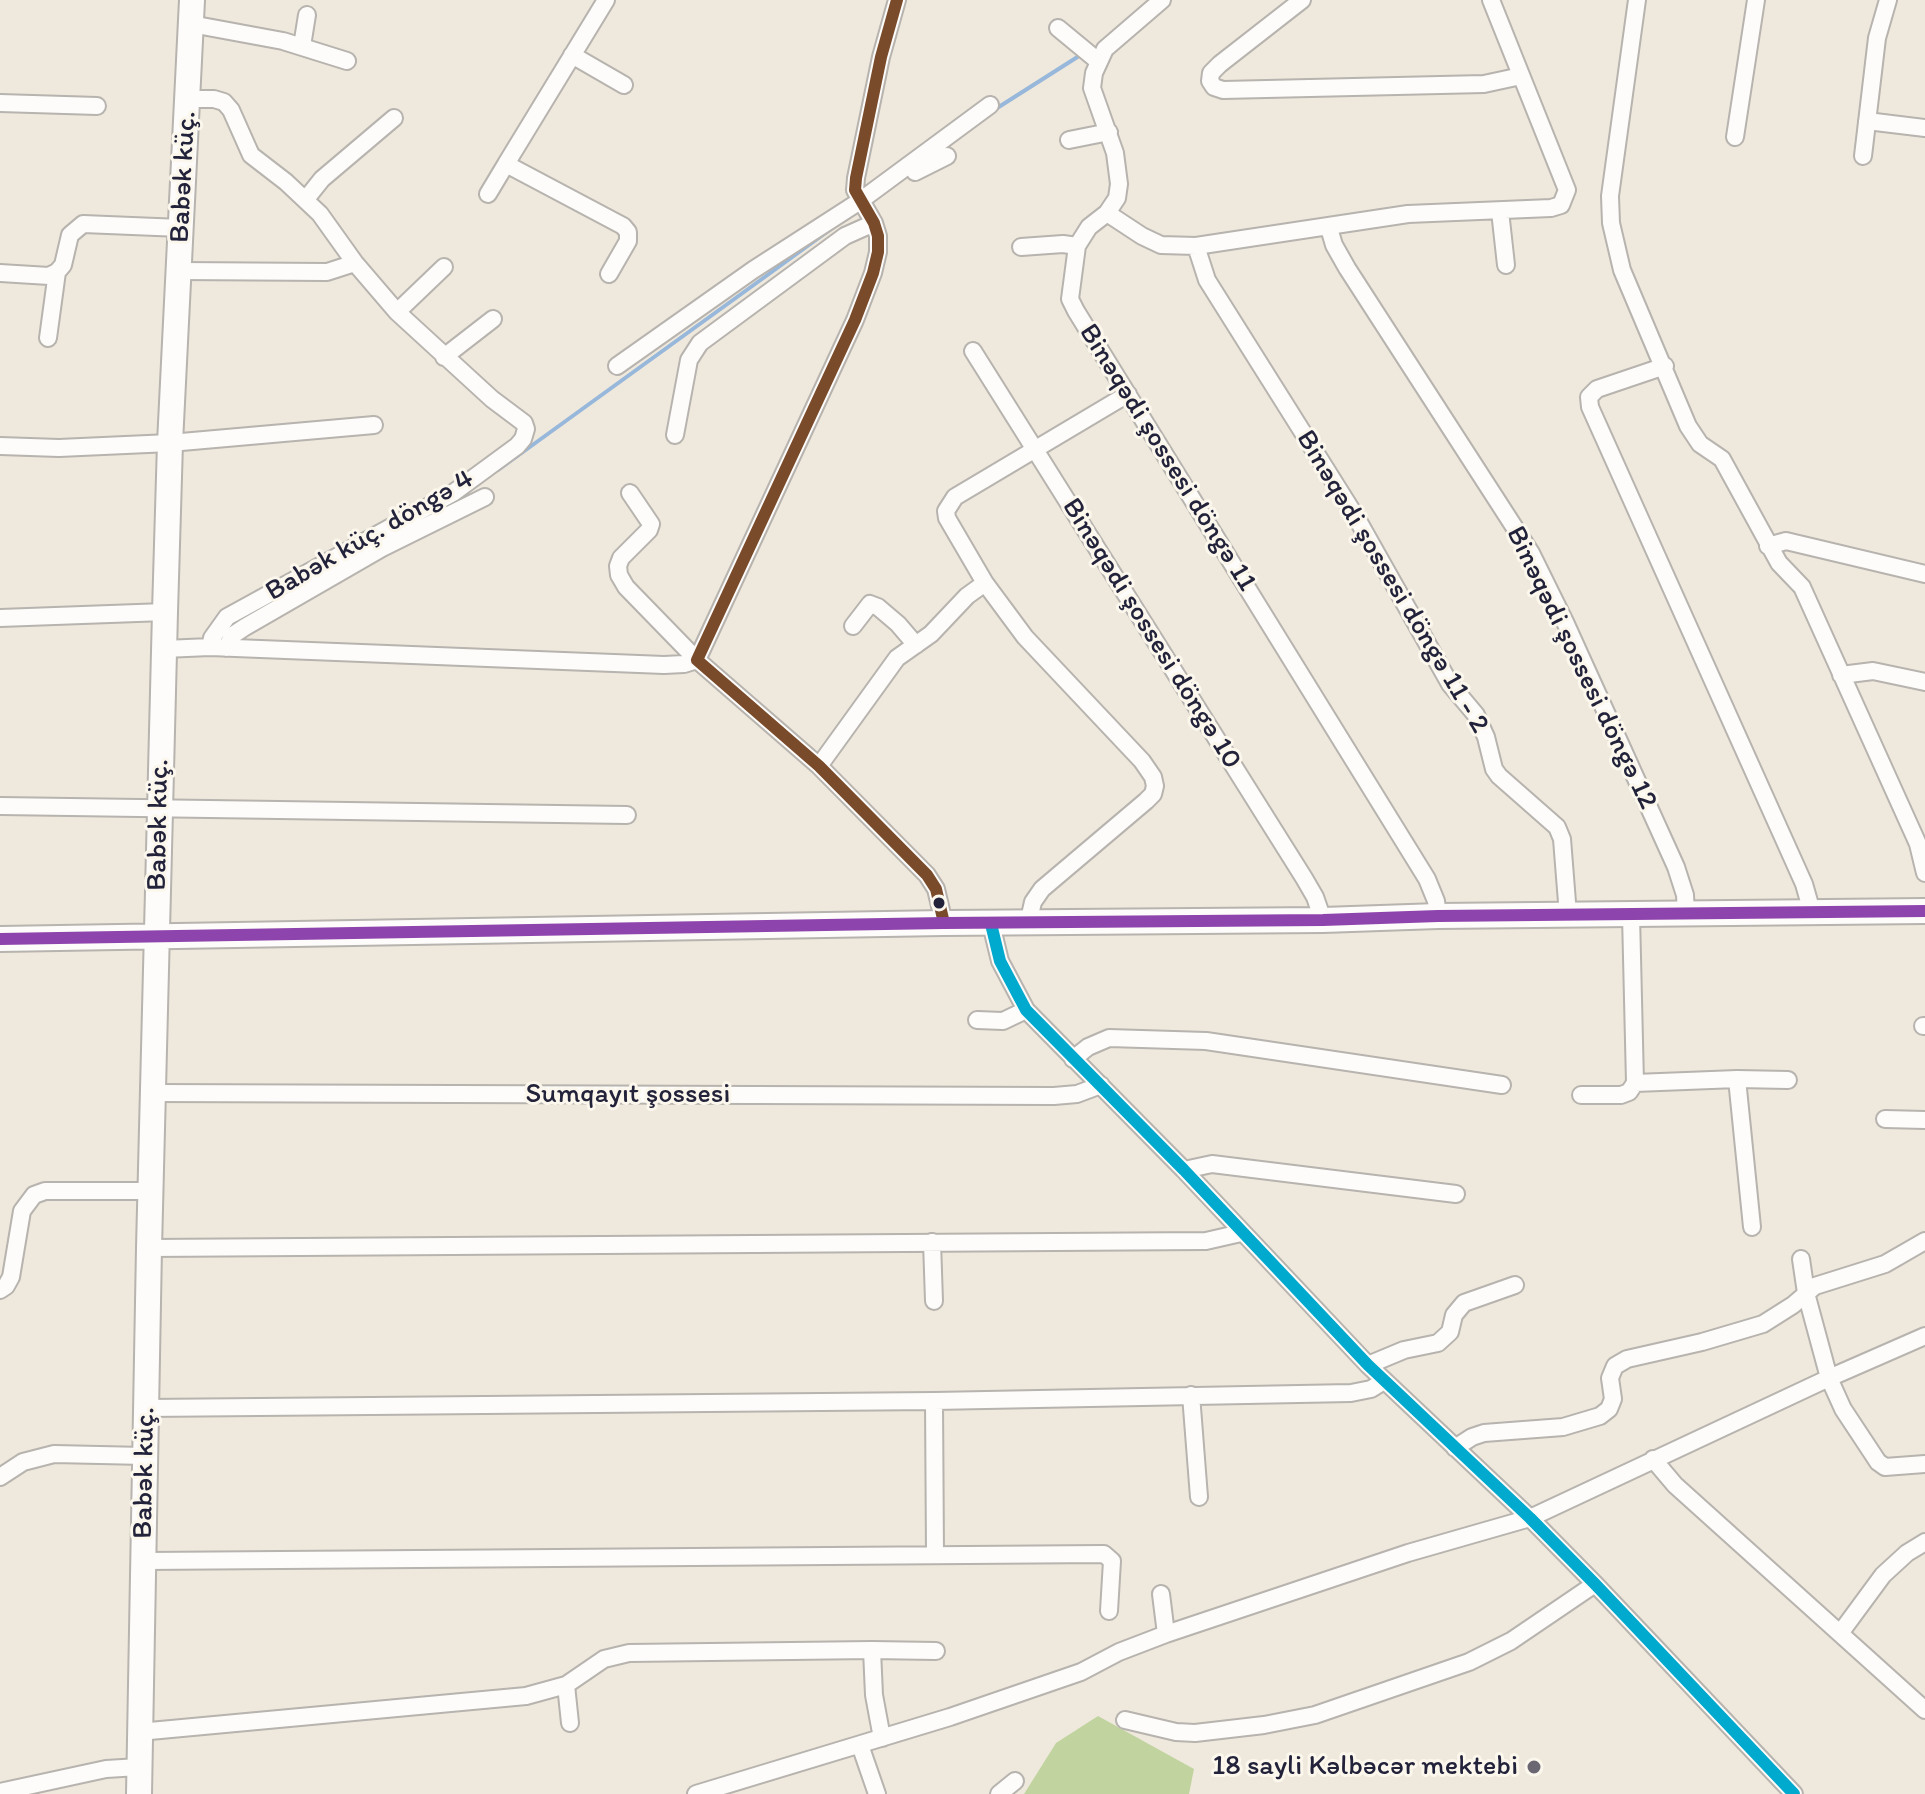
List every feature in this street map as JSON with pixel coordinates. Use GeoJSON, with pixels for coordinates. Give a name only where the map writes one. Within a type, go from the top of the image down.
{"type":"FeatureCollection","features":[{"type":"Feature","properties":{"kind":"street"},"geometry":{"type":"LineString","coordinates":[[488,194],[606,0]]}},
{"type":"Feature","properties":{"kind":"street"},"geometry":{"type":"LineString","coordinates":[[164,649],[218,648],[664,665],[697,660],[855,320],[878,252],[878,236],[855,190],[881,57],[897,0]]}},
{"type":"Feature","properties":{"kind":"street"},"geometry":{"type":"LineString","coordinates":[[1021,247],[1077,246],[1089,227],[1107,213],[1117,198],[1119,184],[1109,132],[1092,88],[1098,61],[1114,41],[1162,0]]}},
{"type":"Feature","properties":{"kind":"street"},"geometry":{"type":"LineString","coordinates":[[1302,0],[1220,64],[1211,73],[1210,81],[1214,87],[1223,90],[1484,84],[1521,76]]}},
{"type":"Feature","properties":{"kind":"street"},"geometry":{"type":"LineString","coordinates":[[1107,213],[1161,245],[1196,246],[1408,214],[1551,208],[1561,205],[1567,190],[1491,0]]}},
{"type":"Feature","properties":{"kind":"street"},"geometry":{"type":"LineString","coordinates":[[1637,0],[1610,196],[1611,223],[1622,270],[1688,426],[1700,444],[1722,459],[1768,546],[1802,587],[1918,844],[1925,873]]}},
{"type":"Feature","properties":{"kind":"street"},"geometry":{"type":"LineString","coordinates":[[1735,137],[1756,0]]}},
{"type":"Feature","properties":{"kind":"street"},"geometry":{"type":"LineString","coordinates":[[1863,156],[1877,38],[1888,0]]}},
{"type":"Feature","properties":{"kind":"street"},"geometry":{"type":"LineString","coordinates":[[192,12],[347,61]]}},
{"type":"Feature","properties":{"kind":"street","name":"Babək küç."},"geometry":{"type":"LineString","coordinates":[[139,1794],[159,808],[170,443],[192,12]]}},
{"type":"Feature","properties":{"kind":"street"},"geometry":{"type":"LineString","coordinates":[[302,46],[307,15]]}},
{"type":"Feature","properties":{"kind":"street"},"geometry":{"type":"LineString","coordinates":[[1058,28],[1098,61]]}},
{"type":"Feature","properties":{"kind":"street"},"geometry":{"type":"LineString","coordinates":[[572,55],[624,85]]}},
{"type":"Feature","properties":{"kind":"street","name":"Babək küç. döngə 4"},"geometry":{"type":"LineString","coordinates":[[188,99],[224,102],[231,110],[251,155],[320,214],[355,263],[397,312],[492,399],[524,423],[526,429],[517,446],[436,503],[227,617],[212,638],[218,648]]}},
{"type":"Feature","properties":{"kind":"street"},"geometry":{"type":"LineString","coordinates":[[0,103],[97,106]]}},
{"type":"Feature","properties":{"kind":"street"},"geometry":{"type":"LineString","coordinates":[[675,435],[689,360],[700,343],[845,236],[866,211],[990,105]]}},
{"type":"Feature","properties":{"kind":"street"},"geometry":{"type":"LineString","coordinates":[[306,199],[322,179],[394,118]]}},
{"type":"Feature","properties":{"kind":"street"},"geometry":{"type":"LineString","coordinates":[[1867,121],[1925,128]]}},
{"type":"Feature","properties":{"kind":"street"},"geometry":{"type":"LineString","coordinates":[[1069,140],[1109,132]]}},
{"type":"Feature","properties":{"kind":"street"},"geometry":{"type":"LineString","coordinates":[[617,366],[753,270],[866,211],[910,175],[947,156]]}},
{"type":"Feature","properties":{"kind":"street"},"geometry":{"type":"LineString","coordinates":[[506,164],[623,226],[628,232],[628,241],[609,274]]}},
{"type":"Feature","properties":{"kind":"street"},"geometry":{"type":"LineString","coordinates":[[1500,211],[1506,265]]}},
{"type":"Feature","properties":{"kind":"street"},"geometry":{"type":"LineString","coordinates":[[0,273],[49,276],[57,272],[63,265],[70,235],[83,224],[181,228]]}},
{"type":"Feature","properties":{"kind":"street","name":"Binəqədi şossesi döngə 12"},"geometry":{"type":"LineString","coordinates":[[1329,228],[1334,245],[1347,268],[1531,553],[1676,867],[1685,895],[1686,914]]}},
{"type":"Feature","properties":{"kind":"street","name":"Binəqədi şossesi döngə 11"},"geometry":{"type":"LineString","coordinates":[[1077,246],[1070,299],[1427,879],[1438,916]]}},
{"type":"Feature","properties":{"kind":"street","name":"Binəqədi şossesi döngə 11 - 2"},"geometry":{"type":"LineString","coordinates":[[1196,246],[1207,280],[1356,517],[1450,684],[1482,727],[1499,776],[1557,827],[1562,839],[1568,915]]}},
{"type":"Feature","properties":{"kind":"street"},"geometry":{"type":"LineString","coordinates":[[179,271],[327,272],[355,263]]}},
{"type":"Feature","properties":{"kind":"street"},"geometry":{"type":"LineString","coordinates":[[397,312],[444,267]]}},
{"type":"Feature","properties":{"kind":"street"},"geometry":{"type":"LineString","coordinates":[[48,338],[57,272]]}},
{"type":"Feature","properties":{"kind":"street"},"geometry":{"type":"LineString","coordinates":[[444,357],[493,319]]}},
{"type":"Feature","properties":{"kind":"street","name":"Binəqədi şossesi döngə 10"},"geometry":{"type":"LineString","coordinates":[[973,351],[1304,878],[1323,920]]}},
{"type":"Feature","properties":{"kind":"street"},"geometry":{"type":"LineString","coordinates":[[1665,366],[1597,389],[1589,397],[1590,407],[1804,884],[1812,912]]}},
{"type":"Feature","properties":{"kind":"street"},"geometry":{"type":"LineString","coordinates":[[1028,924],[1033,902],[1042,889],[1146,801],[1153,794],[1155,786],[1142,761],[1025,637],[985,583],[947,518],[946,511],[955,497],[1128,394]]}},
{"type":"Feature","properties":{"kind":"street"},"geometry":{"type":"LineString","coordinates":[[1,450],[170,443],[374,425]]}},
{"type":"Feature","properties":{"kind":"street"},"geometry":{"type":"LineString","coordinates":[[630,493],[651,524],[649,530],[621,558],[619,575],[626,587],[697,660],[819,766],[927,875],[936,889],[944,923]]}},
{"type":"Feature","properties":{"kind":"street"},"geometry":{"type":"LineString","coordinates":[[218,648],[259,619],[382,548],[485,497]]}},
{"type":"Feature","properties":{"kind":"street"},"geometry":{"type":"LineString","coordinates":[[1768,546],[1786,541],[1925,574]]}},
{"type":"Feature","properties":{"kind":"street"},"geometry":{"type":"LineString","coordinates":[[819,766],[897,658],[916,645],[985,583]]}},
{"type":"Feature","properties":{"kind":"street"},"geometry":{"type":"LineString","coordinates":[[853,626],[870,604],[898,624],[916,645]]}},
{"type":"Feature","properties":{"kind":"street"},"geometry":{"type":"LineString","coordinates":[[0,618],[165,612]]}},
{"type":"Feature","properties":{"kind":"street"},"geometry":{"type":"LineString","coordinates":[[1841,675],[1873,671],[1925,682]]}},
{"type":"Feature","properties":{"kind":"street"},"geometry":{"type":"LineString","coordinates":[[0,806],[627,815]]}},
{"type":"Feature","properties":{"kind":"street"},"geometry":{"type":"LineString","coordinates":[[0,939],[1925,911]]}},
{"type":"Feature","properties":{"kind":"street"},"geometry":{"type":"LineString","coordinates":[[1581,1095],[1621,1095],[1629,1092],[1635,1083],[1631,915]]}},
{"type":"Feature","properties":{"kind":"street"},"geometry":{"type":"LineString","coordinates":[[991,924],[1000,961],[1026,1010],[1184,1170],[1368,1365],[1595,1584],[1794,1794]]}},
{"type":"Feature","properties":{"kind":"street"},"geometry":{"type":"LineString","coordinates":[[977,1020],[1003,1021],[1026,1010]]}},
{"type":"Feature","properties":{"kind":"street"},"geometry":{"type":"LineString","coordinates":[[1073,1059],[1088,1047],[1109,1038],[1206,1041],[1502,1085]]}},
{"type":"Feature","properties":{"kind":"street"},"geometry":{"type":"LineString","coordinates":[[1737,1079],[1752,1227]]}},
{"type":"Feature","properties":{"kind":"street"},"geometry":{"type":"LineString","coordinates":[[1635,1083],[1788,1080]]}},
{"type":"Feature","properties":{"kind":"street","name":"Sumqayıt şossesi"},"geometry":{"type":"LineString","coordinates":[[154,1093],[1054,1096],[1077,1094],[1101,1085]]}},
{"type":"Feature","properties":{"kind":"street"},"geometry":{"type":"LineString","coordinates":[[1885,1119],[1925,1120]]}},
{"type":"Feature","properties":{"kind":"street"},"geometry":{"type":"LineString","coordinates":[[1184,1170],[1212,1164],[1456,1194]]}},
{"type":"Feature","properties":{"kind":"street"},"geometry":{"type":"LineString","coordinates":[[0,1290],[11,1277],[22,1211],[34,1195],[45,1191],[151,1191]]}},
{"type":"Feature","properties":{"kind":"street"},"geometry":{"type":"LineString","coordinates":[[149,1248],[1206,1241],[1241,1233]]}},
{"type":"Feature","properties":{"kind":"street"},"geometry":{"type":"LineString","coordinates":[[1455,1448],[1484,1433],[1563,1427],[1600,1416],[1609,1409],[1613,1399],[1610,1378],[1615,1366],[1627,1359],[1763,1324],[1825,1282],[1885,1264],[1925,1241]]}},
{"type":"Feature","properties":{"kind":"street"},"geometry":{"type":"LineString","coordinates":[[932,1242],[934,1301]]}},
{"type":"Feature","properties":{"kind":"street"},"geometry":{"type":"LineString","coordinates":[[1801,1259],[1806,1293],[1829,1378],[1843,1409],[1878,1462],[1885,1467],[1925,1464]]}},
{"type":"Feature","properties":{"kind":"street"},"geometry":{"type":"LineString","coordinates":[[1368,1365],[1404,1350],[1438,1343],[1450,1332],[1454,1315],[1464,1303],[1515,1285]]}},
{"type":"Feature","properties":{"kind":"street"},"geometry":{"type":"LineString","coordinates":[[696,1794],[860,1745],[1081,1672],[1119,1652],[1166,1634],[1408,1553],[1555,1509],[1653,1459],[1925,1336]]}},
{"type":"Feature","properties":{"kind":"street"},"geometry":{"type":"LineString","coordinates":[[146,1408],[934,1401],[1351,1393],[1371,1389],[1384,1381]]}},
{"type":"Feature","properties":{"kind":"street"},"geometry":{"type":"LineString","coordinates":[[1191,1395],[1199,1497]]}},
{"type":"Feature","properties":{"kind":"street"},"geometry":{"type":"LineString","coordinates":[[934,1401],[935,1555]]}},
{"type":"Feature","properties":{"kind":"street"},"geometry":{"type":"LineString","coordinates":[[0,1477],[23,1462],[54,1454],[145,1456]]}},
{"type":"Feature","properties":{"kind":"street"},"geometry":{"type":"LineString","coordinates":[[1653,1459],[1675,1485],[1925,1710]]}},
{"type":"Feature","properties":{"kind":"street"},"geometry":{"type":"LineString","coordinates":[[1841,1632],[1883,1575],[1907,1553],[1925,1542]]}},
{"type":"Feature","properties":{"kind":"street"},"geometry":{"type":"LineString","coordinates":[[144,1561],[1104,1554],[1112,1561],[1109,1611]]}},
{"type":"Feature","properties":{"kind":"street"},"geometry":{"type":"LineString","coordinates":[[1125,1720],[1176,1732],[1195,1733],[1315,1715],[1469,1662],[1511,1641],[1595,1584]]}},
{"type":"Feature","properties":{"kind":"street"},"geometry":{"type":"LineString","coordinates":[[1161,1594],[1166,1634]]}},
{"type":"Feature","properties":{"kind":"street"},"geometry":{"type":"LineString","coordinates":[[872,1650],[874,1695],[882,1738]]}},
{"type":"Feature","properties":{"kind":"street"},"geometry":{"type":"LineString","coordinates":[[139,1732],[526,1696],[566,1685],[604,1659],[629,1653],[936,1651]]}},
{"type":"Feature","properties":{"kind":"street"},"geometry":{"type":"LineString","coordinates":[[566,1685],[570,1723]]}},
{"type":"Feature","properties":{"kind":"street"},"geometry":{"type":"LineString","coordinates":[[860,1745],[877,1794]]}},
{"type":"Feature","properties":{"kind":"street"},"geometry":{"type":"LineString","coordinates":[[0,1792],[106,1769],[139,1767]]}},
{"type":"Feature","properties":{"kind":"street"},"geometry":{"type":"LineString","coordinates":[[999,1794],[1015,1781]]}},
{"type":"Feature","properties":{"kind":"green space"},"geometry":{"type":"Polygon","coordinates":[[[1098,1716],[1194,1769],[1189,1794],[1024,1794],[1056,1743],[1098,1716]]]}},
{"type":"Feature","properties":{"kind":"waterway"},"geometry":{"type":"LineString","coordinates":[[994,110],[1079,56]]}},
{"type":"Feature","properties":{"kind":"waterway"},"geometry":{"type":"LineString","coordinates":[[498,470],[831,229]]}},
{"type":"Feature","properties":{"kind":"waterway"},"geometry":{"type":"LineString","coordinates":[[228,626],[280,598]]}},
{"type":"Feature","properties":{"kind":"transit line"},"geometry":{"type":"LineString","coordinates":[[897,0],[881,57],[856,178],[855,190],[878,236],[873,273],[855,320],[697,660],[819,766],[927,875],[936,889],[944,923]]}},
{"type":"Feature","properties":{"kind":"transit line"},"geometry":{"type":"LineString","coordinates":[[0,939],[1925,911]]}},
{"type":"Feature","properties":{"kind":"transit line"},"geometry":{"type":"LineString","coordinates":[[991,924],[1000,961],[1026,1010],[1184,1170],[1368,1365],[1595,1584],[1794,1794]]}},
{"type":"Feature","properties":{"kind":"place","name":"18 sayli Kəlbəcər mektebi"},"geometry":{"type":"Point","coordinates":[1534,1767]}}]}
